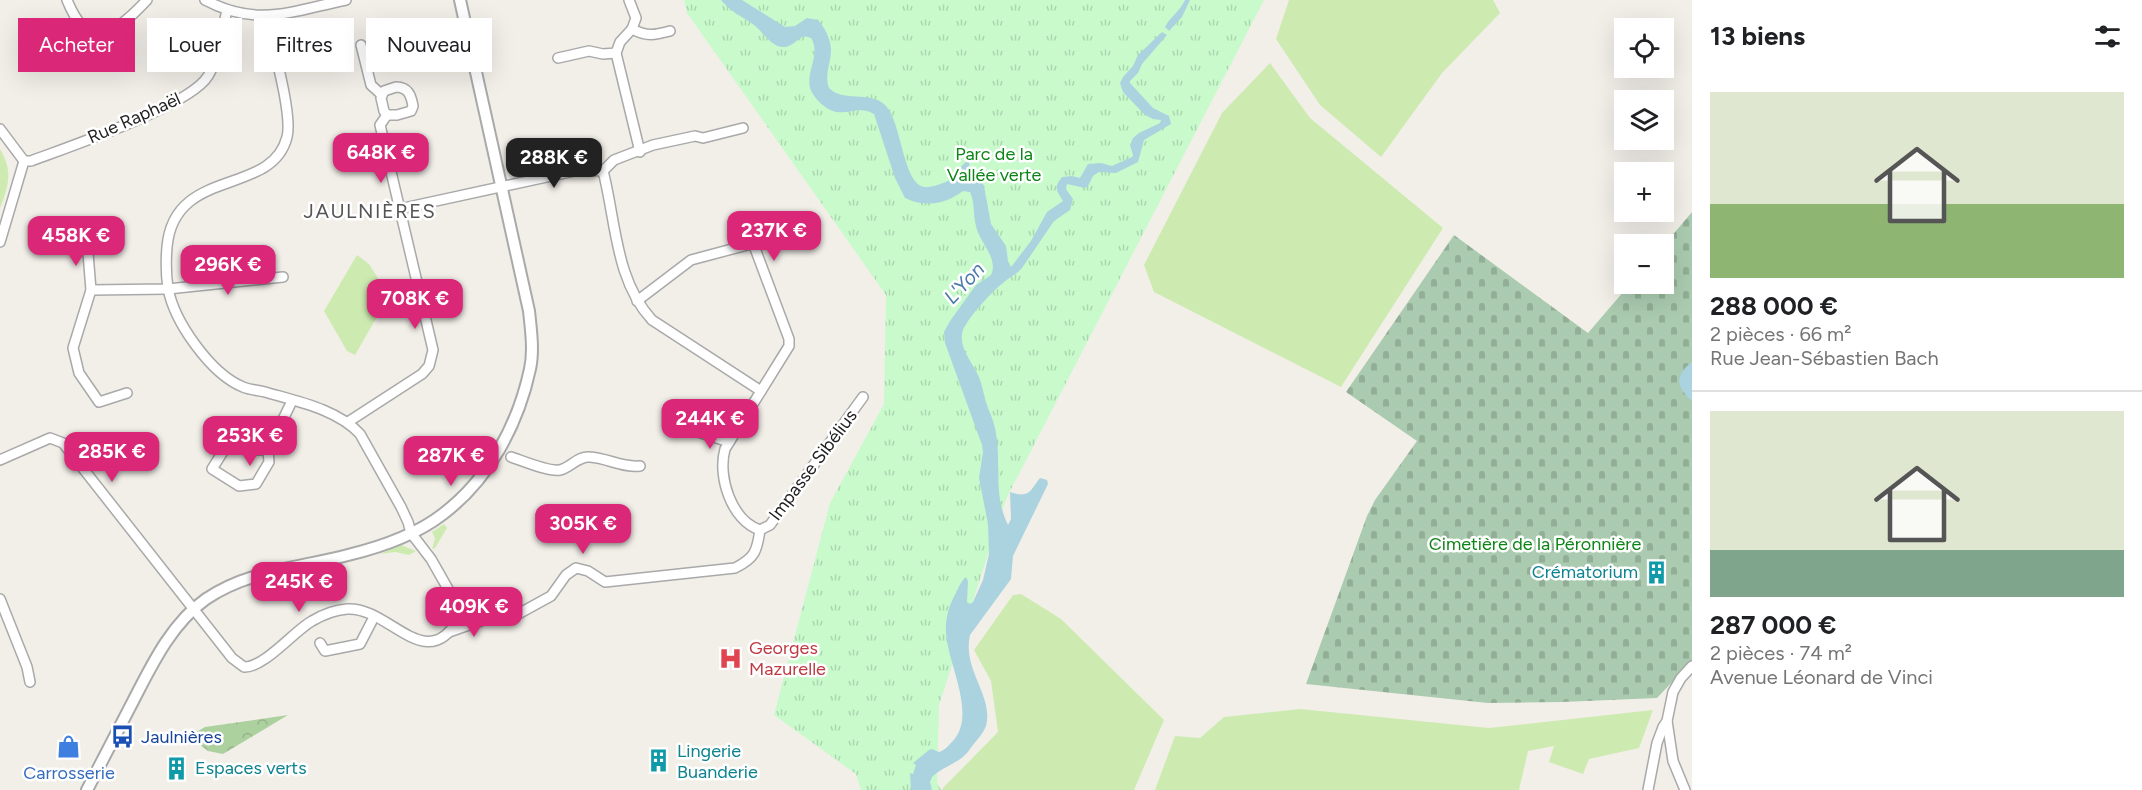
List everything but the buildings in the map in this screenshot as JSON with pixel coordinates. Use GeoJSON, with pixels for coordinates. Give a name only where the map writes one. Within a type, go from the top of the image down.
{"type":"FeatureCollection","features":[{"type":"Feature","properties":{"kind":"street"},"geometry":{"type":"LineString","coordinates":[[67,0],[76,18]]}},
{"type":"Feature","properties":{"kind":"street"},"geometry":{"type":"LineString","coordinates":[[130,18],[147,0]]}},
{"type":"Feature","properties":{"kind":"street"},"geometry":{"type":"LineString","coordinates":[[205,0],[227,10],[266,16],[346,0]]}},
{"type":"Feature","properties":{"kind":"street"},"geometry":{"type":"LineString","coordinates":[[87,790],[151,667],[178,626],[195,608],[218,592],[258,574],[347,555],[411,533],[443,514],[466,493],[499,452],[522,400],[531,368],[532,342],[529,311],[460,0]]}},
{"type":"Feature","properties":{"kind":"street"},"geometry":{"type":"LineString","coordinates":[[628,0],[636,18],[632,29],[620,42],[616,53],[640,152]]}},
{"type":"Feature","properties":{"kind":"street","name":"Rue Raphaël"},"geometry":{"type":"LineString","coordinates":[[24,161],[31,161],[120,126],[175,102],[195,90],[209,75],[227,10]]}},
{"type":"Feature","properties":{"kind":"street"},"geometry":{"type":"LineString","coordinates":[[266,16],[287,110],[287,137],[280,152],[270,164],[261,170],[201,193],[182,209],[171,227],[167,246],[168,289],[193,341],[218,372],[245,388],[326,412],[348,423],[360,434],[407,518],[411,533],[431,559],[456,603],[459,618],[447,633]]}},
{"type":"Feature","properties":{"kind":"street"},"geometry":{"type":"LineString","coordinates":[[632,29],[652,36],[670,31]]}},
{"type":"Feature","properties":{"kind":"street"},"geometry":{"type":"LineString","coordinates":[[361,45],[371,85],[382,95]]}},
{"type":"Feature","properties":{"kind":"street"},"geometry":{"type":"LineString","coordinates":[[558,58],[589,51],[603,54],[616,53]]}},
{"type":"Feature","properties":{"kind":"street"},"geometry":{"type":"LineString","coordinates":[[402,87],[408,91],[412,98],[411,111],[387,115],[381,98],[384,91],[402,87]]}},
{"type":"Feature","properties":{"kind":"street"},"geometry":{"type":"LineString","coordinates":[[348,423],[422,374],[432,359],[432,341],[380,125],[387,115]]}},
{"type":"Feature","properties":{"kind":"street"},"geometry":{"type":"LineString","coordinates":[[390,211],[579,170],[603,171],[614,160],[640,152],[653,145],[695,136],[703,138],[743,128]]}},
{"type":"Feature","properties":{"kind":"street"},"geometry":{"type":"LineString","coordinates":[[0,129],[24,161],[2,227],[0,242]]}},
{"type":"Feature","properties":{"kind":"street"},"geometry":{"type":"LineString","coordinates":[[603,171],[627,284],[637,301],[652,321],[761,391]]}},
{"type":"Feature","properties":{"kind":"street"},"geometry":{"type":"LineString","coordinates":[[637,301],[691,260],[792,233]]}},
{"type":"Feature","properties":{"kind":"street"},"geometry":{"type":"LineString","coordinates":[[87,241],[91,290],[73,348],[79,373],[99,402],[127,393]]}},
{"type":"Feature","properties":{"kind":"street"},"geometry":{"type":"LineString","coordinates":[[456,603],[463,609],[509,619],[546,600],[566,575],[576,568],[588,570],[605,582],[735,568],[750,559],[758,550],[760,530],[749,527],[740,516],[724,484],[722,461],[729,442],[788,349],[789,339],[753,243]]}},
{"type":"Feature","properties":{"kind":"street"},"geometry":{"type":"LineString","coordinates":[[91,290],[168,289],[284,277]]}},
{"type":"Feature","properties":{"kind":"street","name":"Impasse Sibélius"},"geometry":{"type":"LineString","coordinates":[[760,530],[770,525],[863,397]]}},
{"type":"Feature","properties":{"kind":"street"},"geometry":{"type":"LineString","coordinates":[[268,450],[252,450],[229,442],[212,469],[239,486],[256,484],[268,462],[268,450],[292,401]]}},
{"type":"Feature","properties":{"kind":"street"},"geometry":{"type":"LineString","coordinates":[[698,432],[729,442]]}},
{"type":"Feature","properties":{"kind":"street"},"geometry":{"type":"LineString","coordinates":[[0,460],[50,438],[63,443],[236,663],[248,667],[258,663],[310,622],[328,613],[346,609],[361,610],[428,643],[434,642],[447,633],[492,617]]}},
{"type":"Feature","properties":{"kind":"street"},"geometry":{"type":"LineString","coordinates":[[511,457],[552,470],[561,470],[589,457],[632,467],[640,466]]}},
{"type":"Feature","properties":{"kind":"street"},"geometry":{"type":"LineString","coordinates":[[0,599],[27,668],[30,682]]}},
{"type":"Feature","properties":{"kind":"street"},"geometry":{"type":"LineString","coordinates":[[320,643],[325,651],[360,644],[374,616]]}},
{"type":"Feature","properties":{"kind":"street"},"geometry":{"type":"LineString","coordinates":[[1685,790],[1672,761],[1667,721],[1673,692],[1681,678],[1692,666]]}},
{"type":"Feature","properties":{"kind":"street"},"geometry":{"type":"LineString","coordinates":[[1648,790],[1657,743],[1667,721]]}},
{"type":"Feature","properties":{"kind":"green space","name":"Parc de la Vallée verte"},"geometry":{"type":"Polygon","coordinates":[[[684,0],[1264,0],[1006,499],[939,705],[937,783],[941,790],[861,790],[856,774],[774,715],[830,503],[884,404],[886,295],[687,13],[684,0]]]}},
{"type":"Feature","properties":{"kind":"green space"},"geometry":{"type":"Polygon","coordinates":[[[1289,0],[1493,0],[1500,13],[1442,73],[1381,157],[1320,105],[1276,39],[1289,0]]]}},
{"type":"Feature","properties":{"kind":"green space"},"geometry":{"type":"Polygon","coordinates":[[[1270,63],[1310,118],[1443,228],[1341,387],[1154,292],[1144,265],[1222,113],[1270,63]]]}},
{"type":"Feature","properties":{"kind":"green space"},"geometry":{"type":"Polygon","coordinates":[[[0,149],[7,164],[8,178],[0,208],[0,149]]]}},
{"type":"Feature","properties":{"kind":"green space","name":"Cimetière de la Péronnière"},"geometry":{"type":"Polygon","coordinates":[[[1692,212],[1692,661],[1657,698],[1488,703],[1306,684],[1367,516],[1375,500],[1417,441],[1346,392],[1454,235],[1588,333],[1621,294],[1674,294],[1673,234],[1692,212]]]}},
{"type":"Feature","properties":{"kind":"green space"},"geometry":{"type":"Polygon","coordinates":[[[357,255],[369,264],[389,296],[355,355],[347,351],[324,311],[357,255]]]}},
{"type":"Feature","properties":{"kind":"green space"},"geometry":{"type":"Polygon","coordinates":[[[444,524],[447,528],[435,548],[432,549],[435,538],[432,532],[444,524]]]}},
{"type":"Feature","properties":{"kind":"green space"},"geometry":{"type":"Polygon","coordinates":[[[401,545],[416,551],[409,555],[395,552],[380,554],[401,545]]]}},
{"type":"Feature","properties":{"kind":"green space"},"geometry":{"type":"Polygon","coordinates":[[[1021,594],[1061,619],[1164,720],[1134,790],[942,789],[998,732],[991,681],[974,650],[1013,595],[1021,594]]]}},
{"type":"Feature","properties":{"kind":"green space"},"geometry":{"type":"Polygon","coordinates":[[[1300,709],[1489,728],[1653,710],[1639,748],[1589,759],[1583,774],[1549,762],[1554,746],[1528,751],[1519,790],[1155,790],[1175,736],[1200,738],[1224,717],[1300,709]]]}},
{"type":"Feature","properties":{"kind":"green space"},"geometry":{"type":"Polygon","coordinates":[[[288,715],[223,754],[208,751],[189,736],[205,727],[288,715]]]}},
{"type":"Feature","properties":{"kind":"water"},"geometry":{"type":"Polygon","coordinates":[[[721,0],[742,0],[785,27],[795,26],[807,18],[818,20],[831,46],[827,74],[829,88],[842,95],[872,98],[885,105],[891,113],[911,174],[917,183],[924,187],[935,186],[950,180],[969,160],[970,175],[980,179],[984,186],[991,224],[1006,246],[1011,267],[1031,241],[1047,212],[1063,201],[1057,189],[1062,177],[1080,178],[1088,164],[1101,163],[1112,166],[1132,157],[1130,145],[1133,138],[1160,123],[1161,120],[1145,115],[1123,92],[1120,83],[1138,55],[1162,32],[1167,35],[1142,64],[1130,83],[1153,108],[1169,116],[1171,124],[1144,140],[1138,162],[1116,173],[1099,172],[1093,176],[1085,188],[1067,184],[1066,189],[1073,199],[1070,210],[1054,221],[1022,268],[990,295],[963,330],[962,342],[980,380],[996,434],[1000,499],[1008,525],[1011,519],[1010,492],[1026,494],[1040,478],[1047,480],[1048,484],[1013,556],[1011,579],[970,635],[970,660],[986,704],[986,726],[966,754],[932,777],[930,782],[932,790],[911,790],[910,773],[913,774],[916,765],[913,763],[929,750],[939,752],[946,748],[960,730],[962,703],[946,633],[948,612],[959,586],[966,577],[968,581],[967,602],[970,604],[973,602],[983,580],[989,554],[988,524],[979,478],[982,445],[945,343],[944,332],[976,285],[991,275],[993,269],[991,256],[978,232],[970,192],[963,191],[942,202],[928,204],[905,198],[895,178],[874,114],[860,110],[833,111],[817,100],[809,82],[814,56],[814,44],[811,38],[804,36],[787,47],[780,47],[721,0]]]}},
{"type":"Feature","properties":{"kind":"water"},"geometry":{"type":"Polygon","coordinates":[[[1185,0],[1190,0],[1182,17],[1169,31],[1165,27],[1185,0]]]}},
{"type":"Feature","properties":{"kind":"water"},"geometry":{"type":"Polygon","coordinates":[[[1692,362],[1692,401],[1679,382],[1682,372],[1692,362]]]}},
{"type":"Feature","properties":{"kind":"place","name":"Crématorium"},"geometry":{"type":"Point","coordinates":[1656,572]}},
{"type":"Feature","properties":{"kind":"place","name":"Georges Mazurelle"},"geometry":{"type":"Point","coordinates":[731,658]}},
{"type":"Feature","properties":{"kind":"place","name":"Jaulnières"},"geometry":{"type":"Point","coordinates":[123,737]}},
{"type":"Feature","properties":{"kind":"place","name":"Carrosserie"},"geometry":{"type":"Point","coordinates":[69,747]}},
{"type":"Feature","properties":{"kind":"place","name":"Lingerie Buanderie"},"geometry":{"type":"Point","coordinates":[659,761]}},
{"type":"Feature","properties":{"kind":"place","name":"Espaces verts"},"geometry":{"type":"Point","coordinates":[177,768]}},
{"type":"Feature","properties":{"kind":"district","name":"JAULNIÈRES"},"geometry":{"type":"Point","coordinates":[370,211]}},
{"type":"Feature","properties":{"kind":"water label","name":"L'Yon"},"geometry":{"type":"Point","coordinates":[964,283]}}]}
